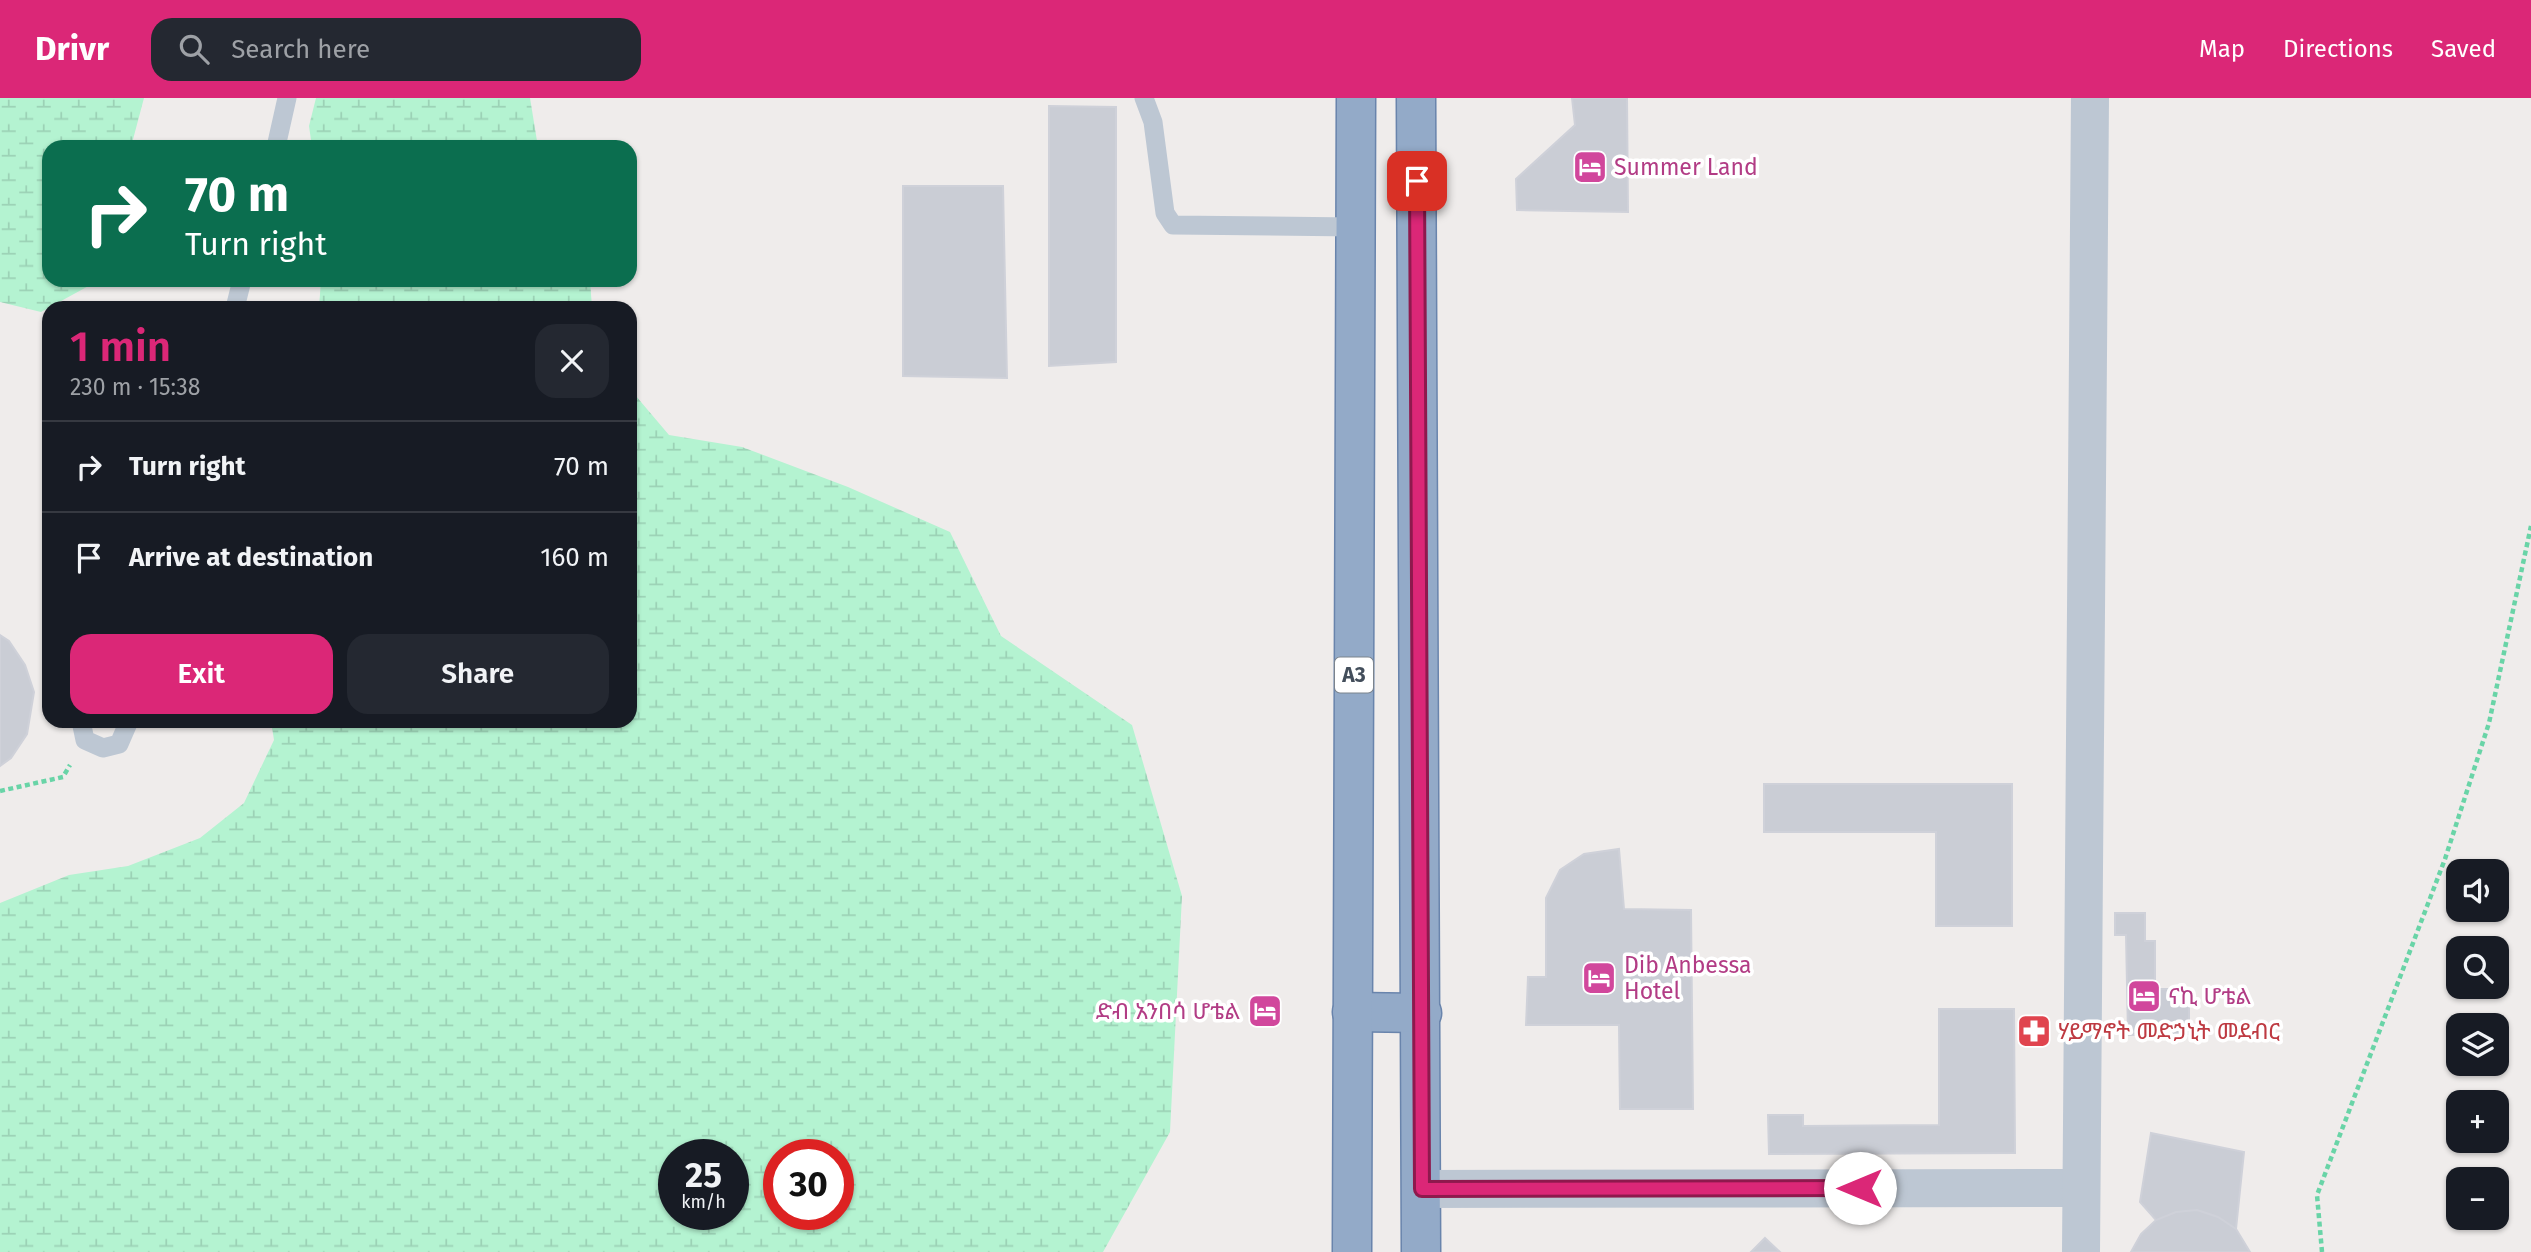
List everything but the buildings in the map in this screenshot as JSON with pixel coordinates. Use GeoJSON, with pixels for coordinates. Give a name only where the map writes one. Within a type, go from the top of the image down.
{"type":"FeatureCollection","features":[{"type":"Feature","properties":{"kind":"highway","name":"A3"},"geometry":{"type":"LineString","coordinates":[[1352,1252],[1356,98]]}},
{"type":"Feature","properties":{"kind":"highway"},"geometry":{"type":"LineString","coordinates":[[1416,98],[1421,1252]]}},
{"type":"Feature","properties":{"kind":"highway"},"geometry":{"type":"LineString","coordinates":[[1352,1012],[1422,1013]]}},
{"type":"Feature","properties":{"kind":"street"},"geometry":{"type":"LineString","coordinates":[[2081,1252],[2090,98]]}},
{"type":"Feature","properties":{"kind":"street"},"geometry":{"type":"LineString","coordinates":[[1422,1189],[2080,1188]]}},
{"type":"Feature","properties":{"kind":"lane"},"geometry":{"type":"LineString","coordinates":[[278,140],[287,98]]}},
{"type":"Feature","properties":{"kind":"lane"},"geometry":{"type":"LineString","coordinates":[[1144,98],[1153,122],[1165,213],[1173,225],[1356,227]]}},
{"type":"Feature","properties":{"kind":"lane"},"geometry":{"type":"LineString","coordinates":[[83,731],[103,748],[119,744],[126,728]]}},
{"type":"Feature","properties":{"kind":"path"},"geometry":{"type":"LineString","coordinates":[[2322,1252],[2317,1195],[2445,859],[2489,723],[2531,526]]}},
{"type":"Feature","properties":{"kind":"path"},"geometry":{"type":"LineString","coordinates":[[0,791],[63,777],[83,731]]}},
{"type":"Feature","properties":{"kind":"green space"},"geometry":{"type":"Polygon","coordinates":[[[0,98],[144,98],[133,140],[42,140],[42,287],[87,287],[61,301],[42,301],[41,312],[0,302],[0,98]]]}},
{"type":"Feature","properties":{"kind":"green space"},"geometry":{"type":"Polygon","coordinates":[[[316,98],[530,98],[537,140],[311,140],[309,126],[316,98]]]}},
{"type":"Feature","properties":{"kind":"green space"},"geometry":{"type":"Polygon","coordinates":[[[320,287],[590,287],[592,301],[320,301],[320,287]]]}},
{"type":"Feature","properties":{"kind":"green space"},"geometry":{"type":"Polygon","coordinates":[[[637,397],[669,435],[742,447],[848,487],[950,532],[1001,636],[1132,725],[1182,896],[1170,1132],[1103,1252],[0,1252],[0,903],[69,875],[128,866],[200,838],[244,803],[274,740],[272,728],[637,728],[637,397]]]}},
{"type":"Feature","properties":{"kind":"place","name":"Summer Land"},"geometry":{"type":"Point","coordinates":[1590,167]}},
{"type":"Feature","properties":{"kind":"place","name":"Dib Anbessa Hotel"},"geometry":{"type":"Point","coordinates":[1599,978]}},
{"type":"Feature","properties":{"kind":"place","name":"ናኪ ሆቴል"},"geometry":{"type":"Point","coordinates":[2144,996]}},
{"type":"Feature","properties":{"kind":"place","name":"ድብ አንበሳ ሆቴል"},"geometry":{"type":"Point","coordinates":[1265,1011]}},
{"type":"Feature","properties":{"kind":"place","name":"ሃይማኖት መድኃኒት መደብር"},"geometry":{"type":"Point","coordinates":[2034,1031]}},
{"type":"Feature","properties":{"kind":"route"},"geometry":{"type":"LineString","coordinates":[[1417,181],[1422,1189],[1860,1188]]}}]}
